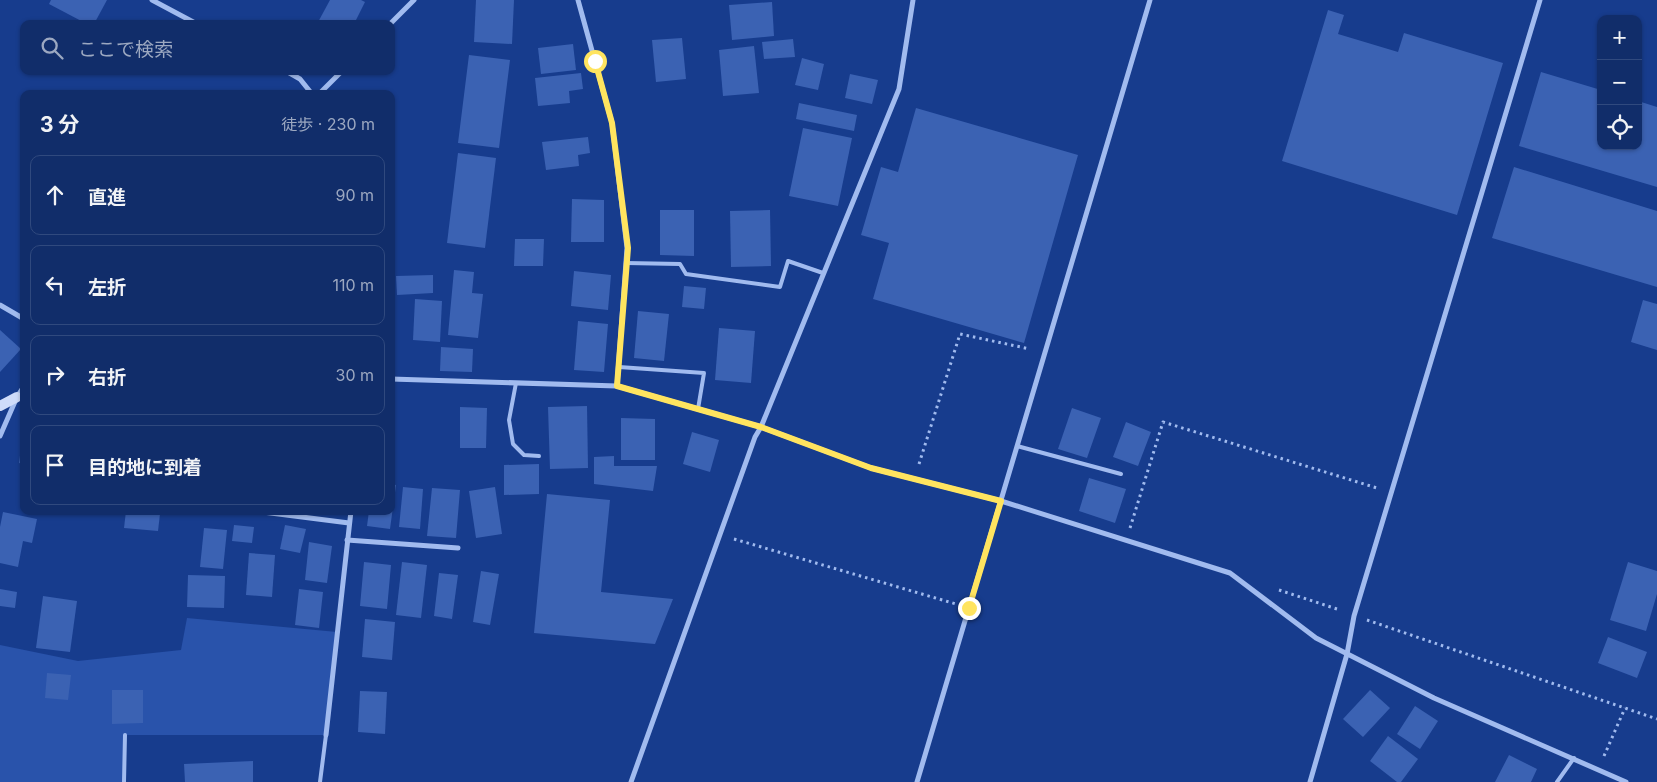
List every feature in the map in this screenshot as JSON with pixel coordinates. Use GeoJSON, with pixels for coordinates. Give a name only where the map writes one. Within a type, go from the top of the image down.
{"type":"FeatureCollection","features":[{"type":"Feature","properties":{"kind":"street"},"geometry":{"type":"LineString","coordinates":[[152,0],[190,20]]}},
{"type":"Feature","properties":{"kind":"street"},"geometry":{"type":"LineString","coordinates":[[394,20],[414,0]]}},
{"type":"Feature","properties":{"kind":"street"},"geometry":{"type":"LineString","coordinates":[[578,0],[612,123],[628,248],[617,386]]}},
{"type":"Feature","properties":{"kind":"street"},"geometry":{"type":"LineString","coordinates":[[631,782],[755,437],[761,427],[899,89],[913,0]]}},
{"type":"Feature","properties":{"kind":"street"},"geometry":{"type":"LineString","coordinates":[[917,782],[1150,0]]}},
{"type":"Feature","properties":{"kind":"street"},"geometry":{"type":"LineString","coordinates":[[1310,782],[1347,654],[1354,616],[1540,0]]}},
{"type":"Feature","properties":{"kind":"street"},"geometry":{"type":"LineString","coordinates":[[293,75],[300,79],[309,90]]}},
{"type":"Feature","properties":{"kind":"street"},"geometry":{"type":"LineString","coordinates":[[323,90],[338,75]]}},
{"type":"Feature","properties":{"kind":"street"},"geometry":{"type":"LineString","coordinates":[[0,304],[20,316]]}},
{"type":"Feature","properties":{"kind":"street"},"geometry":{"type":"LineString","coordinates":[[395,379],[617,386],[761,427],[871,468],[1001,501],[1230,573],[1316,638],[1434,698],[1626,782]]}},
{"type":"Feature","properties":{"kind":"street"},"geometry":{"type":"LineString","coordinates":[[0,406],[20,395]]}},
{"type":"Feature","properties":{"kind":"street"},"geometry":{"type":"LineString","coordinates":[[0,436],[20,395]]}},
{"type":"Feature","properties":{"kind":"street"},"geometry":{"type":"LineString","coordinates":[[287,515],[350,523]]}},
{"type":"Feature","properties":{"kind":"street"},"geometry":{"type":"LineString","coordinates":[[326,735],[351,515]]}},
{"type":"Feature","properties":{"kind":"street"},"geometry":{"type":"LineString","coordinates":[[347,540],[458,548]]}},
{"type":"Feature","properties":{"kind":"lane"},"geometry":{"type":"LineString","coordinates":[[626,262],[680,264],[686,274],[780,287],[788,261],[823,273]]}},
{"type":"Feature","properties":{"kind":"lane"},"geometry":{"type":"LineString","coordinates":[[619,367],[704,373],[698,409]]}},
{"type":"Feature","properties":{"kind":"lane"},"geometry":{"type":"LineString","coordinates":[[516,383],[509,420],[513,444],[524,455],[539,456]]}},
{"type":"Feature","properties":{"kind":"lane"},"geometry":{"type":"LineString","coordinates":[[1017,446],[1121,474]]}},
{"type":"Feature","properties":{"kind":"lane"},"geometry":{"type":"LineString","coordinates":[[124,782],[125,735]]}},
{"type":"Feature","properties":{"kind":"lane"},"geometry":{"type":"LineString","coordinates":[[320,782],[326,735]]}},
{"type":"Feature","properties":{"kind":"lane"},"geometry":{"type":"LineString","coordinates":[[1557,782],[1574,758]]}},
{"type":"Feature","properties":{"kind":"path"},"geometry":{"type":"LineString","coordinates":[[915,479],[960,334],[1045,352]]}},
{"type":"Feature","properties":{"kind":"path"},"geometry":{"type":"LineString","coordinates":[[1126,540],[1163,422],[1392,493]]}},
{"type":"Feature","properties":{"kind":"path"},"geometry":{"type":"LineString","coordinates":[[720,534],[969,608]]}},
{"type":"Feature","properties":{"kind":"path"},"geometry":{"type":"LineString","coordinates":[[1274,588],[1657,719]]}},
{"type":"Feature","properties":{"kind":"path"},"geometry":{"type":"LineString","coordinates":[[1598,769],[1625,708]]}},
{"type":"Feature","properties":{"kind":"shaded area"},"geometry":{"type":"Polygon","coordinates":[[[187,618],[337,632],[326,735],[126,735],[124,782],[0,782],[0,645],[78,661],[181,650],[187,618]]]}},
{"type":"Feature","properties":{"kind":"building"},"geometry":{"type":"Polygon","coordinates":[[[51,0],[107,0],[96,20],[79,20],[49,4],[51,0]]]}},
{"type":"Feature","properties":{"kind":"building"},"geometry":{"type":"Polygon","coordinates":[[[330,0],[361,0],[365,2],[356,20],[319,20],[330,0]]]}},
{"type":"Feature","properties":{"kind":"building"},"geometry":{"type":"Polygon","coordinates":[[[476,0],[514,0],[512,44],[474,42],[476,0]]]}},
{"type":"Feature","properties":{"kind":"building"},"geometry":{"type":"Polygon","coordinates":[[[772,2],[774,36],[732,40],[729,5],[772,2]]]}},
{"type":"Feature","properties":{"kind":"building"},"geometry":{"type":"Polygon","coordinates":[[[1328,10],[1344,15],[1338,34],[1398,52],[1404,33],[1503,63],[1457,215],[1282,161],[1328,10]]]}},
{"type":"Feature","properties":{"kind":"building"},"geometry":{"type":"Polygon","coordinates":[[[682,38],[686,79],[656,82],[652,40],[682,38]]]}},
{"type":"Feature","properties":{"kind":"building"},"geometry":{"type":"Polygon","coordinates":[[[793,39],[795,57],[764,59],[762,42],[793,39]]]}},
{"type":"Feature","properties":{"kind":"building"},"geometry":{"type":"Polygon","coordinates":[[[573,44],[576,70],[541,74],[538,48],[573,44]]]}},
{"type":"Feature","properties":{"kind":"building"},"geometry":{"type":"Polygon","coordinates":[[[754,46],[759,93],[723,96],[719,50],[754,46]]]}},
{"type":"Feature","properties":{"kind":"building"},"geometry":{"type":"Polygon","coordinates":[[[469,55],[510,60],[499,148],[458,143],[469,55]]]}},
{"type":"Feature","properties":{"kind":"building"},"geometry":{"type":"Polygon","coordinates":[[[802,58],[824,64],[818,90],[795,85],[802,58]]]}},
{"type":"Feature","properties":{"kind":"building"},"geometry":{"type":"Polygon","coordinates":[[[1541,72],[1597,89],[1597,150],[1642,150],[1642,102],[1657,107],[1657,187],[1519,146],[1541,72]]]}},
{"type":"Feature","properties":{"kind":"building"},"geometry":{"type":"Polygon","coordinates":[[[581,73],[583,89],[569,91],[570,103],[538,106],[535,78],[581,73]]]}},
{"type":"Feature","properties":{"kind":"building"},"geometry":{"type":"Polygon","coordinates":[[[850,74],[878,80],[872,104],[845,98],[850,74]]]}},
{"type":"Feature","properties":{"kind":"building"},"geometry":{"type":"Polygon","coordinates":[[[799,103],[857,115],[854,131],[796,119],[799,103]]]}},
{"type":"Feature","properties":{"kind":"building"},"geometry":{"type":"Polygon","coordinates":[[[916,108],[1078,155],[1024,343],[873,299],[889,243],[861,235],[881,167],[898,172],[916,108]]]}},
{"type":"Feature","properties":{"kind":"building"},"geometry":{"type":"Polygon","coordinates":[[[803,128],[852,138],[838,206],[789,196],[803,128]]]}},
{"type":"Feature","properties":{"kind":"building"},"geometry":{"type":"Polygon","coordinates":[[[588,137],[590,153],[578,155],[579,166],[546,170],[542,142],[588,137]]]}},
{"type":"Feature","properties":{"kind":"building"},"geometry":{"type":"Polygon","coordinates":[[[458,153],[496,158],[485,248],[447,243],[458,153]]]}},
{"type":"Feature","properties":{"kind":"building"},"geometry":{"type":"Polygon","coordinates":[[[1514,167],[1657,211],[1657,287],[1492,238],[1514,167]]]}},
{"type":"Feature","properties":{"kind":"building"},"geometry":{"type":"Polygon","coordinates":[[[572,199],[604,200],[604,242],[571,242],[572,199]]]}},
{"type":"Feature","properties":{"kind":"building"},"geometry":{"type":"Polygon","coordinates":[[[660,210],[694,210],[694,256],[660,255],[660,210]]]}},
{"type":"Feature","properties":{"kind":"building"},"geometry":{"type":"Polygon","coordinates":[[[770,210],[771,266],[731,267],[730,211],[770,210]]]}},
{"type":"Feature","properties":{"kind":"building"},"geometry":{"type":"Polygon","coordinates":[[[515,239],[544,239],[543,266],[514,266],[515,239]]]}},
{"type":"Feature","properties":{"kind":"building"},"geometry":{"type":"Polygon","coordinates":[[[454,270],[474,272],[472,293],[483,294],[478,338],[448,335],[454,270]]]}},
{"type":"Feature","properties":{"kind":"building"},"geometry":{"type":"Polygon","coordinates":[[[574,271],[611,275],[608,310],[571,306],[574,271]]]}},
{"type":"Feature","properties":{"kind":"building"},"geometry":{"type":"Polygon","coordinates":[[[433,275],[433,293],[397,295],[396,276],[433,275]]]}},
{"type":"Feature","properties":{"kind":"building"},"geometry":{"type":"Polygon","coordinates":[[[684,286],[706,288],[704,309],[682,307],[684,286]]]}},
{"type":"Feature","properties":{"kind":"building"},"geometry":{"type":"Polygon","coordinates":[[[415,299],[442,301],[440,342],[413,340],[415,299]]]}},
{"type":"Feature","properties":{"kind":"building"},"geometry":{"type":"Polygon","coordinates":[[[1643,300],[1657,304],[1657,350],[1631,342],[1643,300]]]}},
{"type":"Feature","properties":{"kind":"building"},"geometry":{"type":"Polygon","coordinates":[[[638,311],[669,314],[664,361],[634,358],[638,311]]]}},
{"type":"Feature","properties":{"kind":"building"},"geometry":{"type":"Polygon","coordinates":[[[578,321],[608,324],[604,372],[574,370],[578,321]]]}},
{"type":"Feature","properties":{"kind":"building"},"geometry":{"type":"Polygon","coordinates":[[[719,328],[755,331],[751,383],[715,380],[719,328]]]}},
{"type":"Feature","properties":{"kind":"building"},"geometry":{"type":"Polygon","coordinates":[[[0,330],[20,350],[0,372],[0,330]]]}},
{"type":"Feature","properties":{"kind":"building"},"geometry":{"type":"Polygon","coordinates":[[[441,347],[473,349],[472,372],[440,371],[441,347]]]}},
{"type":"Feature","properties":{"kind":"building"},"geometry":{"type":"Polygon","coordinates":[[[587,406],[588,468],[550,469],[548,407],[587,406]]]}},
{"type":"Feature","properties":{"kind":"building"},"geometry":{"type":"Polygon","coordinates":[[[460,407],[487,408],[486,448],[460,448],[460,407]]]}},
{"type":"Feature","properties":{"kind":"building"},"geometry":{"type":"Polygon","coordinates":[[[1072,408],[1101,418],[1087,458],[1058,449],[1072,408]]]}},
{"type":"Feature","properties":{"kind":"building"},"geometry":{"type":"Polygon","coordinates":[[[621,418],[655,419],[655,460],[621,460],[621,418]]]}},
{"type":"Feature","properties":{"kind":"building"},"geometry":{"type":"Polygon","coordinates":[[[1126,422],[1151,432],[1138,466],[1113,457],[1126,422]]]}},
{"type":"Feature","properties":{"kind":"building"},"geometry":{"type":"Polygon","coordinates":[[[692,432],[719,440],[710,472],[683,464],[692,432]]]}},
{"type":"Feature","properties":{"kind":"building"},"geometry":{"type":"Polygon","coordinates":[[[614,456],[614,466],[657,466],[653,491],[594,484],[594,457],[614,456]]]}},
{"type":"Feature","properties":{"kind":"building"},"geometry":{"type":"Polygon","coordinates":[[[539,464],[539,494],[504,495],[504,465],[539,464]]]}},
{"type":"Feature","properties":{"kind":"building"},"geometry":{"type":"Polygon","coordinates":[[[1089,478],[1126,489],[1115,523],[1079,511],[1089,478]]]}},
{"type":"Feature","properties":{"kind":"building"},"geometry":{"type":"Polygon","coordinates":[[[403,487],[423,489],[420,529],[399,527],[403,487]]]}},
{"type":"Feature","properties":{"kind":"building"},"geometry":{"type":"Polygon","coordinates":[[[495,487],[502,534],[476,538],[469,491],[495,487]]]}},
{"type":"Feature","properties":{"kind":"building"},"geometry":{"type":"Polygon","coordinates":[[[432,488],[460,490],[456,538],[427,536],[432,488]]]}},
{"type":"Feature","properties":{"kind":"building"},"geometry":{"type":"Polygon","coordinates":[[[547,494],[610,500],[601,592],[673,599],[655,644],[534,633],[547,494]]]}},
{"type":"Feature","properties":{"kind":"building"},"geometry":{"type":"Polygon","coordinates":[[[3,512],[37,519],[32,543],[23,541],[18,567],[0,563],[0,527],[3,512]]]}},
{"type":"Feature","properties":{"kind":"building"},"geometry":{"type":"Polygon","coordinates":[[[126,515],[160,515],[158,531],[124,528],[126,515]]]}},
{"type":"Feature","properties":{"kind":"building"},"geometry":{"type":"Polygon","coordinates":[[[368,515],[392,515],[390,529],[367,526],[368,515]]]}},
{"type":"Feature","properties":{"kind":"building"},"geometry":{"type":"Polygon","coordinates":[[[234,525],[254,527],[252,543],[232,541],[234,525]]]}},
{"type":"Feature","properties":{"kind":"building"},"geometry":{"type":"Polygon","coordinates":[[[285,525],[306,529],[300,553],[280,549],[285,525]]]}},
{"type":"Feature","properties":{"kind":"building"},"geometry":{"type":"Polygon","coordinates":[[[204,528],[227,530],[223,569],[200,567],[204,528]]]}},
{"type":"Feature","properties":{"kind":"building"},"geometry":{"type":"Polygon","coordinates":[[[309,542],[332,546],[327,583],[305,580],[309,542]]]}},
{"type":"Feature","properties":{"kind":"building"},"geometry":{"type":"Polygon","coordinates":[[[249,553],[275,555],[272,597],[246,595],[249,553]]]}},
{"type":"Feature","properties":{"kind":"building"},"geometry":{"type":"Polygon","coordinates":[[[364,562],[391,565],[387,609],[360,606],[364,562]]]}},
{"type":"Feature","properties":{"kind":"building"},"geometry":{"type":"Polygon","coordinates":[[[402,562],[427,565],[421,618],[396,615],[402,562]]]}},
{"type":"Feature","properties":{"kind":"building"},"geometry":{"type":"Polygon","coordinates":[[[1628,562],[1657,571],[1657,594],[1646,631],[1610,620],[1628,562]]]}},
{"type":"Feature","properties":{"kind":"building"},"geometry":{"type":"Polygon","coordinates":[[[481,571],[499,574],[490,625],[473,622],[481,571]]]}},
{"type":"Feature","properties":{"kind":"building"},"geometry":{"type":"Polygon","coordinates":[[[439,573],[458,575],[452,619],[434,616],[439,573]]]}},
{"type":"Feature","properties":{"kind":"building"},"geometry":{"type":"Polygon","coordinates":[[[188,575],[225,576],[224,608],[187,607],[188,575]]]}},
{"type":"Feature","properties":{"kind":"building"},"geometry":{"type":"Polygon","coordinates":[[[0,589],[17,592],[15,608],[0,606],[0,589]]]}},
{"type":"Feature","properties":{"kind":"building"},"geometry":{"type":"Polygon","coordinates":[[[299,589],[323,592],[319,628],[295,625],[299,589]]]}},
{"type":"Feature","properties":{"kind":"building"},"geometry":{"type":"Polygon","coordinates":[[[43,596],[77,601],[70,652],[36,648],[43,596]]]}},
{"type":"Feature","properties":{"kind":"building"},"geometry":{"type":"Polygon","coordinates":[[[365,619],[395,622],[392,660],[362,657],[365,619]]]}},
{"type":"Feature","properties":{"kind":"building"},"geometry":{"type":"Polygon","coordinates":[[[1608,637],[1647,652],[1637,678],[1598,663],[1608,637]]]}},
{"type":"Feature","properties":{"kind":"building"},"geometry":{"type":"Polygon","coordinates":[[[47,673],[71,675],[68,700],[45,698],[47,673]]]}},
{"type":"Feature","properties":{"kind":"building"},"geometry":{"type":"Polygon","coordinates":[[[112,690],[143,690],[143,723],[112,724],[112,690]]]}},
{"type":"Feature","properties":{"kind":"building"},"geometry":{"type":"Polygon","coordinates":[[[1370,690],[1390,708],[1363,737],[1343,719],[1370,690]]]}},
{"type":"Feature","properties":{"kind":"building"},"geometry":{"type":"Polygon","coordinates":[[[360,691],[387,692],[385,734],[358,732],[360,691]]]}},
{"type":"Feature","properties":{"kind":"building"},"geometry":{"type":"Polygon","coordinates":[[[1415,706],[1438,721],[1420,749],[1397,734],[1415,706]]]}},
{"type":"Feature","properties":{"kind":"building"},"geometry":{"type":"Polygon","coordinates":[[[1388,736],[1418,759],[1401,782],[1397,782],[1370,761],[1388,736]]]}},
{"type":"Feature","properties":{"kind":"building"},"geometry":{"type":"Polygon","coordinates":[[[1509,755],[1537,769],[1531,782],[1495,782],[1509,755]]]}},
{"type":"Feature","properties":{"kind":"building"},"geometry":{"type":"Polygon","coordinates":[[[253,761],[253,782],[185,782],[184,764],[253,761]]]}},
{"type":"Feature","properties":{"kind":"route"},"geometry":{"type":"LineString","coordinates":[[595,61],[612,123],[628,248],[617,386],[761,427],[871,468],[1001,501],[969,608]]}}]}
